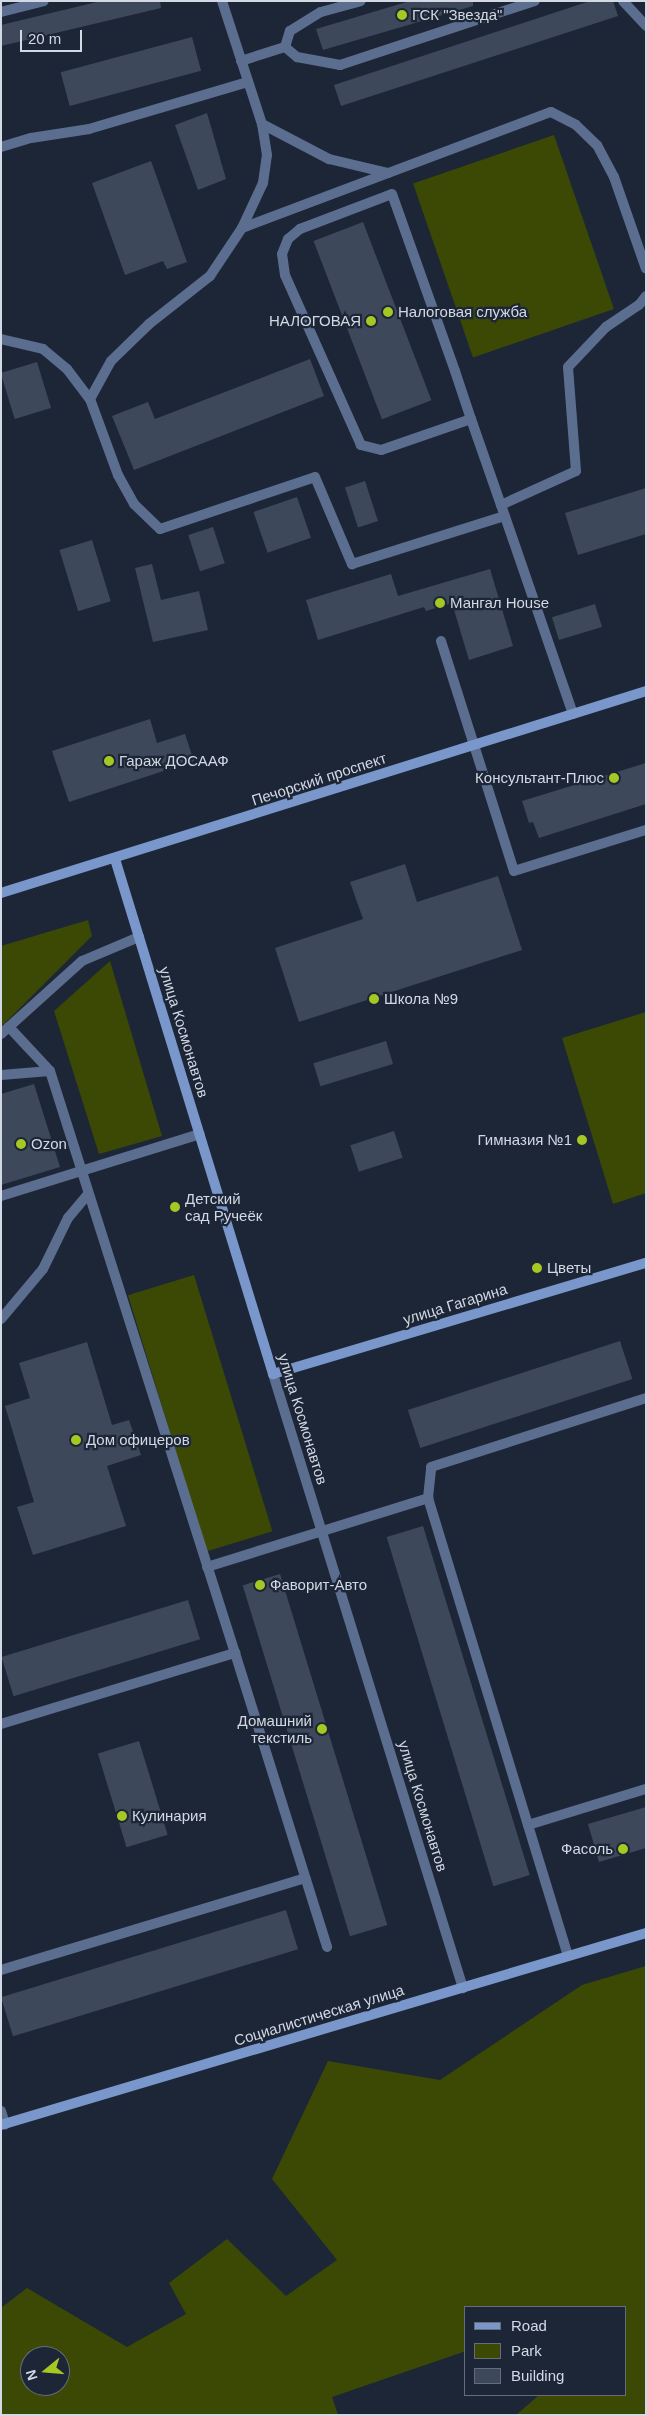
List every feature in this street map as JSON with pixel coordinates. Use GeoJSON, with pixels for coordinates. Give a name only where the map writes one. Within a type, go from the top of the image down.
{"type":"FeatureCollection","features":[{"type":"Feature","properties":{"kind":"main road","name":"Печорский проспект"},"geometry":{"type":"LineString","coordinates":[[1,894],[646,691]]}},
{"type":"Feature","properties":{"kind":"main road","name":"улица Космонавтов"},"geometry":{"type":"LineString","coordinates":[[115,859],[273,1374]]}},
{"type":"Feature","properties":{"kind":"main road","name":"улица Гагарина"},"geometry":{"type":"LineString","coordinates":[[273,1374],[646,1262]]}},
{"type":"Feature","properties":{"kind":"main road","name":"Социалистическая улица"},"geometry":{"type":"LineString","coordinates":[[3,2125],[646,1933]]}},
{"type":"Feature","properties":{"kind":"street"},"geometry":{"type":"LineString","coordinates":[[1,12],[44,1]]}},
{"type":"Feature","properties":{"kind":"street"},"geometry":{"type":"LineString","coordinates":[[90,399],[111,361],[149,324],[210,276],[242,228],[262,183],[267,155],[262,124],[222,1]]}},
{"type":"Feature","properties":{"kind":"street"},"geometry":{"type":"LineString","coordinates":[[285,48],[290,31],[321,12],[360,1]]}},
{"type":"Feature","properties":{"kind":"street"},"geometry":{"type":"LineString","coordinates":[[285,48],[297,57],[340,65],[535,1]]}},
{"type":"Feature","properties":{"kind":"street"},"geometry":{"type":"LineString","coordinates":[[623,1],[646,26]]}},
{"type":"Feature","properties":{"kind":"street"},"geometry":{"type":"LineString","coordinates":[[241,61],[285,48]]}},
{"type":"Feature","properties":{"kind":"street"},"geometry":{"type":"LineString","coordinates":[[1,147],[31,138],[89,129],[248,82]]}},
{"type":"Feature","properties":{"kind":"street"},"geometry":{"type":"LineString","coordinates":[[242,228],[551,112],[576,125],[597,145],[614,177],[646,269]]}},
{"type":"Feature","properties":{"kind":"street"},"geometry":{"type":"LineString","coordinates":[[262,124],[329,159],[390,173]]}},
{"type":"Feature","properties":{"kind":"street"},"geometry":{"type":"LineString","coordinates":[[471,418],[381,450],[361,444],[285,275],[282,254],[288,239],[300,229],[392,194],[471,418],[573,714]]}},
{"type":"Feature","properties":{"kind":"street"},"geometry":{"type":"LineString","coordinates":[[501,505],[576,471],[568,367],[606,327],[639,304],[646,296]]}},
{"type":"Feature","properties":{"kind":"street"},"geometry":{"type":"LineString","coordinates":[[1,339],[43,349],[68,369],[90,399],[118,476],[134,504],[160,528],[315,477],[352,564],[504,516]]}},
{"type":"Feature","properties":{"kind":"street"},"geometry":{"type":"LineString","coordinates":[[441,641],[514,871],[646,830]]}},
{"type":"Feature","properties":{"kind":"street"},"geometry":{"type":"LineString","coordinates":[[139,937],[82,961],[5,1030],[50,1071],[327,1947]]}},
{"type":"Feature","properties":{"kind":"street"},"geometry":{"type":"LineString","coordinates":[[1,1075],[50,1071]]}},
{"type":"Feature","properties":{"kind":"street"},"geometry":{"type":"LineString","coordinates":[[1,1196],[200,1134]]}},
{"type":"Feature","properties":{"kind":"street"},"geometry":{"type":"LineString","coordinates":[[1,1320],[42,1269],[68,1218],[88,1194]]}},
{"type":"Feature","properties":{"kind":"street","name":"улица Космонавтов"},"geometry":{"type":"LineString","coordinates":[[273,1374],[463,1988]]}},
{"type":"Feature","properties":{"kind":"street"},"geometry":{"type":"LineString","coordinates":[[568,1956],[428,1498],[432,1467],[646,1398]]}},
{"type":"Feature","properties":{"kind":"street"},"geometry":{"type":"LineString","coordinates":[[207,1567],[428,1498]]}},
{"type":"Feature","properties":{"kind":"street"},"geometry":{"type":"LineString","coordinates":[[1,1724],[235,1653]]}},
{"type":"Feature","properties":{"kind":"street"},"geometry":{"type":"LineString","coordinates":[[528,1825],[646,1789]]}},
{"type":"Feature","properties":{"kind":"street"},"geometry":{"type":"LineString","coordinates":[[1,1970],[305,1878]]}},
{"type":"Feature","properties":{"kind":"street"},"geometry":{"type":"LineString","coordinates":[[1,2112],[3,2125]]}},
{"type":"Feature","properties":{"kind":"green space"},"geometry":{"type":"Polygon","coordinates":[[[554,135],[614,309],[473,357],[413,184],[554,135]]]}},
{"type":"Feature","properties":{"kind":"green space"},"geometry":{"type":"Polygon","coordinates":[[[88,920],[92,936],[1,1027],[1,946],[88,920]]]}},
{"type":"Feature","properties":{"kind":"green space"},"geometry":{"type":"Polygon","coordinates":[[[110,961],[162,1136],[99,1154],[54,1011],[110,961]]]}},
{"type":"Feature","properties":{"kind":"green space"},"geometry":{"type":"Polygon","coordinates":[[[646,1012],[646,1193],[613,1204],[562,1038],[646,1012]]]}},
{"type":"Feature","properties":{"kind":"green space"},"geometry":{"type":"Polygon","coordinates":[[[194,1275],[272,1531],[206,1551],[128,1295],[194,1275]]]}},
{"type":"Feature","properties":{"kind":"green space"},"geometry":{"type":"Polygon","coordinates":[[[646,1966],[646,2415],[516,2415],[538,2396],[627,2396],[627,2306],[464,2306],[464,2352],[332,2397],[338,2415],[1,2415],[1,2308],[27,2288],[127,2347],[186,2314],[169,2283],[227,2239],[286,2296],[337,2260],[272,2179],[328,2061],[440,2080],[582,1985],[646,1966]]]}},
{"type":"Feature","properties":{"kind":"building"},"geometry":{"type":"Polygon","coordinates":[[[101,1],[160,1],[161,8],[1,46],[1,25],[101,1]]]}},
{"type":"Feature","properties":{"kind":"building","name":"ГСК \"Звезда\""},"geometry":{"type":"Polygon","coordinates":[[[410,1],[473,1],[473,6],[323,50],[316,29],[410,1]]]}},
{"type":"Feature","properties":{"kind":"building"},"geometry":{"type":"Polygon","coordinates":[[[590,1],[613,1],[618,16],[341,106],[334,85],[590,1]]]}},
{"type":"Feature","properties":{"kind":"building"},"geometry":{"type":"Polygon","coordinates":[[[192,37],[201,71],[70,106],[61,72],[192,37]]]}},
{"type":"Feature","properties":{"kind":"building"},"geometry":{"type":"Polygon","coordinates":[[[207,113],[226,179],[198,190],[175,125],[207,113]]]}},
{"type":"Feature","properties":{"kind":"building"},"geometry":{"type":"Polygon","coordinates":[[[151,161],[187,262],[167,269],[163,261],[125,275],[92,183],[151,161]]]}},
{"type":"Feature","properties":{"kind":"building","name":"НАЛОГОВАЯ"},"geometry":{"type":"Polygon","coordinates":[[[363,222],[431,400],[382,419],[314,241],[363,222]]]}},
{"type":"Feature","properties":{"kind":"building"},"geometry":{"type":"Polygon","coordinates":[[[310,359],[324,396],[134,470],[112,416],[148,402],[155,419],[310,359]]]}},
{"type":"Feature","properties":{"kind":"building"},"geometry":{"type":"Polygon","coordinates":[[[37,362],[51,408],[15,419],[1,373],[37,362]]]}},
{"type":"Feature","properties":{"kind":"building"},"geometry":{"type":"Polygon","coordinates":[[[365,481],[378,521],[358,527],[345,487],[365,481]]]}},
{"type":"Feature","properties":{"kind":"building"},"geometry":{"type":"Polygon","coordinates":[[[646,488],[646,534],[578,555],[565,513],[646,488]]]}},
{"type":"Feature","properties":{"kind":"building"},"geometry":{"type":"Polygon","coordinates":[[[297,497],[311,538],[268,553],[254,512],[297,497]]]}},
{"type":"Feature","properties":{"kind":"building"},"geometry":{"type":"Polygon","coordinates":[[[213,527],[225,563],[200,571],[188,535],[213,527]]]}},
{"type":"Feature","properties":{"kind":"building"},"geometry":{"type":"Polygon","coordinates":[[[92,540],[111,601],[78,611],[59,550],[92,540]]]}},
{"type":"Feature","properties":{"kind":"building"},"geometry":{"type":"Polygon","coordinates":[[[152,564],[161,600],[199,591],[208,630],[153,642],[135,568],[152,564]]]}},
{"type":"Feature","properties":{"kind":"building"},"geometry":{"type":"Polygon","coordinates":[[[490,569],[513,646],[469,660],[452,603],[426,611],[424,607],[318,640],[306,600],[391,574],[398,596],[490,569]]]}},
{"type":"Feature","properties":{"kind":"building"},"geometry":{"type":"Polygon","coordinates":[[[595,604],[602,627],[559,640],[552,617],[595,604]]]}},
{"type":"Feature","properties":{"kind":"building","name":"Гараж ДОСААФ"},"geometry":{"type":"Polygon","coordinates":[[[150,719],[157,743],[185,734],[194,761],[69,802],[52,751],[150,719]]]}},
{"type":"Feature","properties":{"kind":"building"},"geometry":{"type":"Polygon","coordinates":[[[646,763],[646,804],[539,838],[533,822],[529,823],[522,801],[646,763]]]}},
{"type":"Feature","properties":{"kind":"building"},"geometry":{"type":"Polygon","coordinates":[[[405,864],[417,902],[498,876],[522,950],[299,1022],[275,948],[363,919],[350,882],[405,864]]]}},
{"type":"Feature","properties":{"kind":"building"},"geometry":{"type":"Polygon","coordinates":[[[386,1041],[393,1064],[320,1086],[313,1063],[386,1041]]]}},
{"type":"Feature","properties":{"kind":"building"},"geometry":{"type":"Polygon","coordinates":[[[34,1084],[60,1167],[1,1185],[1,1094],[34,1084]]]}},
{"type":"Feature","properties":{"kind":"building"},"geometry":{"type":"Polygon","coordinates":[[[394,1131],[403,1158],[359,1172],[350,1145],[394,1131]]]}},
{"type":"Feature","properties":{"kind":"building"},"geometry":{"type":"Polygon","coordinates":[[[620,1341],[632,1379],[420,1448],[408,1410],[620,1341]]]}},
{"type":"Feature","properties":{"kind":"building","name":"Дом офицеров"},"geometry":{"type":"Polygon","coordinates":[[[87,1342],[112,1425],[129,1420],[141,1455],[107,1466],[126,1526],[33,1555],[17,1507],[34,1502],[5,1406],[30,1398],[19,1363],[87,1342]]]}},
{"type":"Feature","properties":{"kind":"building"},"geometry":{"type":"Polygon","coordinates":[[[423,1526],[530,1875],[493,1886],[387,1537],[423,1526]]]}},
{"type":"Feature","properties":{"kind":"building"},"geometry":{"type":"Polygon","coordinates":[[[280,1574],[387,1925],[350,1936],[243,1585],[280,1574]]]}},
{"type":"Feature","properties":{"kind":"building"},"geometry":{"type":"Polygon","coordinates":[[[188,1600],[200,1639],[14,1696],[2,1657],[188,1600]]]}},
{"type":"Feature","properties":{"kind":"building"},"geometry":{"type":"Polygon","coordinates":[[[139,1741],[168,1835],[127,1847],[98,1754],[139,1741]]]}},
{"type":"Feature","properties":{"kind":"building"},"geometry":{"type":"Polygon","coordinates":[[[646,1807],[646,1848],[599,1862],[588,1824],[646,1807]]]}},
{"type":"Feature","properties":{"kind":"building"},"geometry":{"type":"Polygon","coordinates":[[[286,1910],[298,1949],[13,2036],[1,1997],[286,1910]]]}},
{"type":"Feature","properties":{"kind":"place","name":"ГСК \"Звезда\""},"geometry":{"type":"Point","coordinates":[402,15]}},
{"type":"Feature","properties":{"kind":"place","name":"Налоговая служба"},"geometry":{"type":"Point","coordinates":[388,312]}},
{"type":"Feature","properties":{"kind":"place","name":"НАЛОГОВАЯ"},"geometry":{"type":"Point","coordinates":[371,321]}},
{"type":"Feature","properties":{"kind":"place","name":"Мангал House"},"geometry":{"type":"Point","coordinates":[440,603]}},
{"type":"Feature","properties":{"kind":"place","name":"Гараж ДОСААФ"},"geometry":{"type":"Point","coordinates":[109,761]}},
{"type":"Feature","properties":{"kind":"place","name":"Консультант-Плюс"},"geometry":{"type":"Point","coordinates":[614,778]}},
{"type":"Feature","properties":{"kind":"place","name":"Школа №9"},"geometry":{"type":"Point","coordinates":[374,999]}},
{"type":"Feature","properties":{"kind":"place","name":"Гимназия №1"},"geometry":{"type":"Point","coordinates":[582,1140]}},
{"type":"Feature","properties":{"kind":"place","name":"Ozon"},"geometry":{"type":"Point","coordinates":[21,1144]}},
{"type":"Feature","properties":{"kind":"place","name":"Детский сад Ручеёк"},"geometry":{"type":"Point","coordinates":[175,1207]}},
{"type":"Feature","properties":{"kind":"place","name":"Цветы"},"geometry":{"type":"Point","coordinates":[537,1268]}},
{"type":"Feature","properties":{"kind":"place","name":"Дом офицеров"},"geometry":{"type":"Point","coordinates":[76,1440]}},
{"type":"Feature","properties":{"kind":"place","name":"Фаворит-Авто"},"geometry":{"type":"Point","coordinates":[260,1585]}},
{"type":"Feature","properties":{"kind":"place","name":"Домашний текстиль"},"geometry":{"type":"Point","coordinates":[322,1729]}},
{"type":"Feature","properties":{"kind":"place","name":"Кулинария"},"geometry":{"type":"Point","coordinates":[122,1816]}},
{"type":"Feature","properties":{"kind":"place","name":"Фасоль"},"geometry":{"type":"Point","coordinates":[623,1849]}}]}
